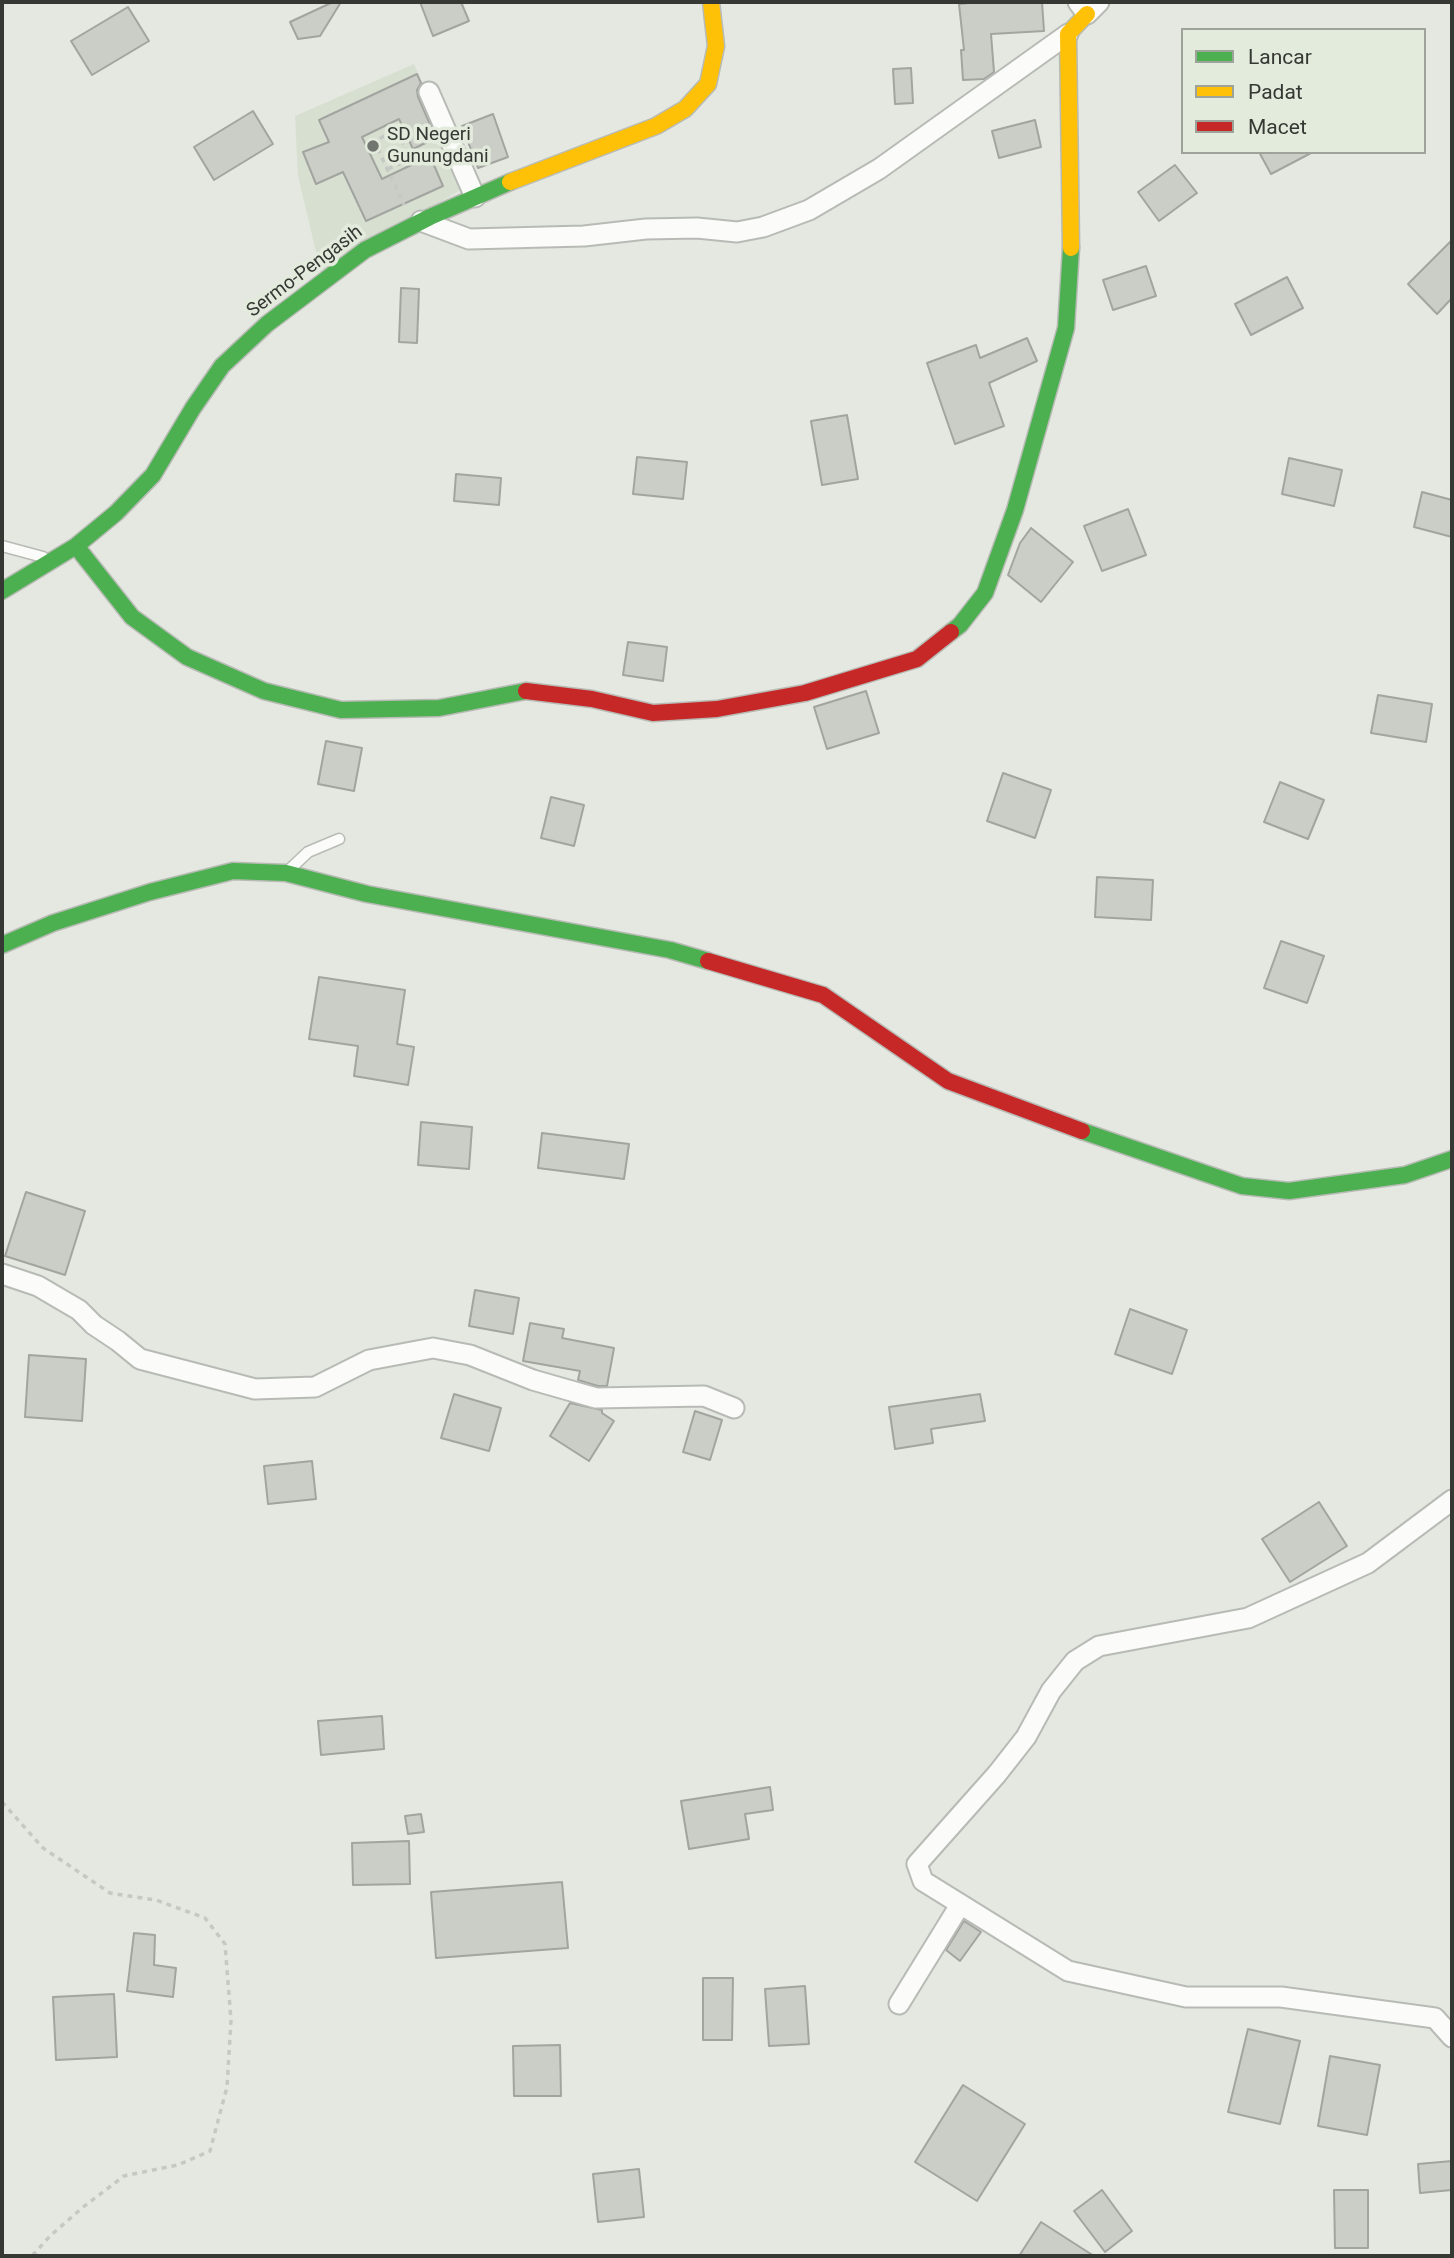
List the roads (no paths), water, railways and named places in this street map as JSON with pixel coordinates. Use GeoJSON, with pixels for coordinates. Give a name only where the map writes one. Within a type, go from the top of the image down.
{"type":"FeatureCollection","features":[{"type":"Feature","properties":{"kind":"street","name":"Sermo-Pengasih"},"geometry":{"type":"LineString","coordinates":[[2,591],[76,546],[116,513],[153,475],[222,366],[267,324],[365,250],[415,219],[656,126],[685,109],[708,84],[716,46],[711,2]]}},
{"type":"Feature","properties":{"kind":"street"},"geometry":{"type":"LineString","coordinates":[[415,219],[469,239],[584,236],[646,229],[697,228],[737,232],[763,227],[809,210],[879,169],[1068,34],[1088,6]]}},
{"type":"Feature","properties":{"kind":"street"},"geometry":{"type":"LineString","coordinates":[[76,546],[132,617],[187,657],[264,691],[341,710],[439,708],[522,691],[592,699],[653,713],[717,709],[805,693],[917,659],[960,625],[985,593],[1015,510],[1066,328],[1071,261],[1068,34]]}},
{"type":"Feature","properties":{"kind":"street"},"geometry":{"type":"LineString","coordinates":[[429,92],[475,197]]}},
{"type":"Feature","properties":{"kind":"street"},"geometry":{"type":"LineString","coordinates":[[2,945],[53,923],[150,891],[233,871],[286,873],[367,894],[670,950],[823,995],[948,1081],[1017,1108],[1242,1186],[1289,1191],[1405,1175],[1452,1158]]}},
{"type":"Feature","properties":{"kind":"street"},"geometry":{"type":"LineString","coordinates":[[2,1274],[38,1286],[79,1310],[94,1325],[140,1359],[255,1389],[315,1387],[369,1360],[433,1348],[470,1355],[533,1380],[596,1398],[704,1396],[734,1408]]}},
{"type":"Feature","properties":{"kind":"street"},"geometry":{"type":"LineString","coordinates":[[1452,1500],[1368,1563],[1248,1618],[1099,1646],[1075,1661],[1051,1691],[1019,1746],[917,1864],[923,1881],[1068,1971],[1186,1997],[1281,1997],[1435,2018],[1452,2037]]}},
{"type":"Feature","properties":{"kind":"street"},"geometry":{"type":"LineString","coordinates":[[899,2004],[960,1905]]}},
{"type":"Feature","properties":{"kind":"lane"},"geometry":{"type":"LineString","coordinates":[[2,546],[53,560]]}},
{"type":"Feature","properties":{"kind":"lane"},"geometry":{"type":"LineString","coordinates":[[286,873],[308,852],[339,839]]}},
{"type":"Feature","properties":{"kind":"place","name":"SD Negeri Gunungdani"},"geometry":{"type":"Point","coordinates":[373,146]}}]}
